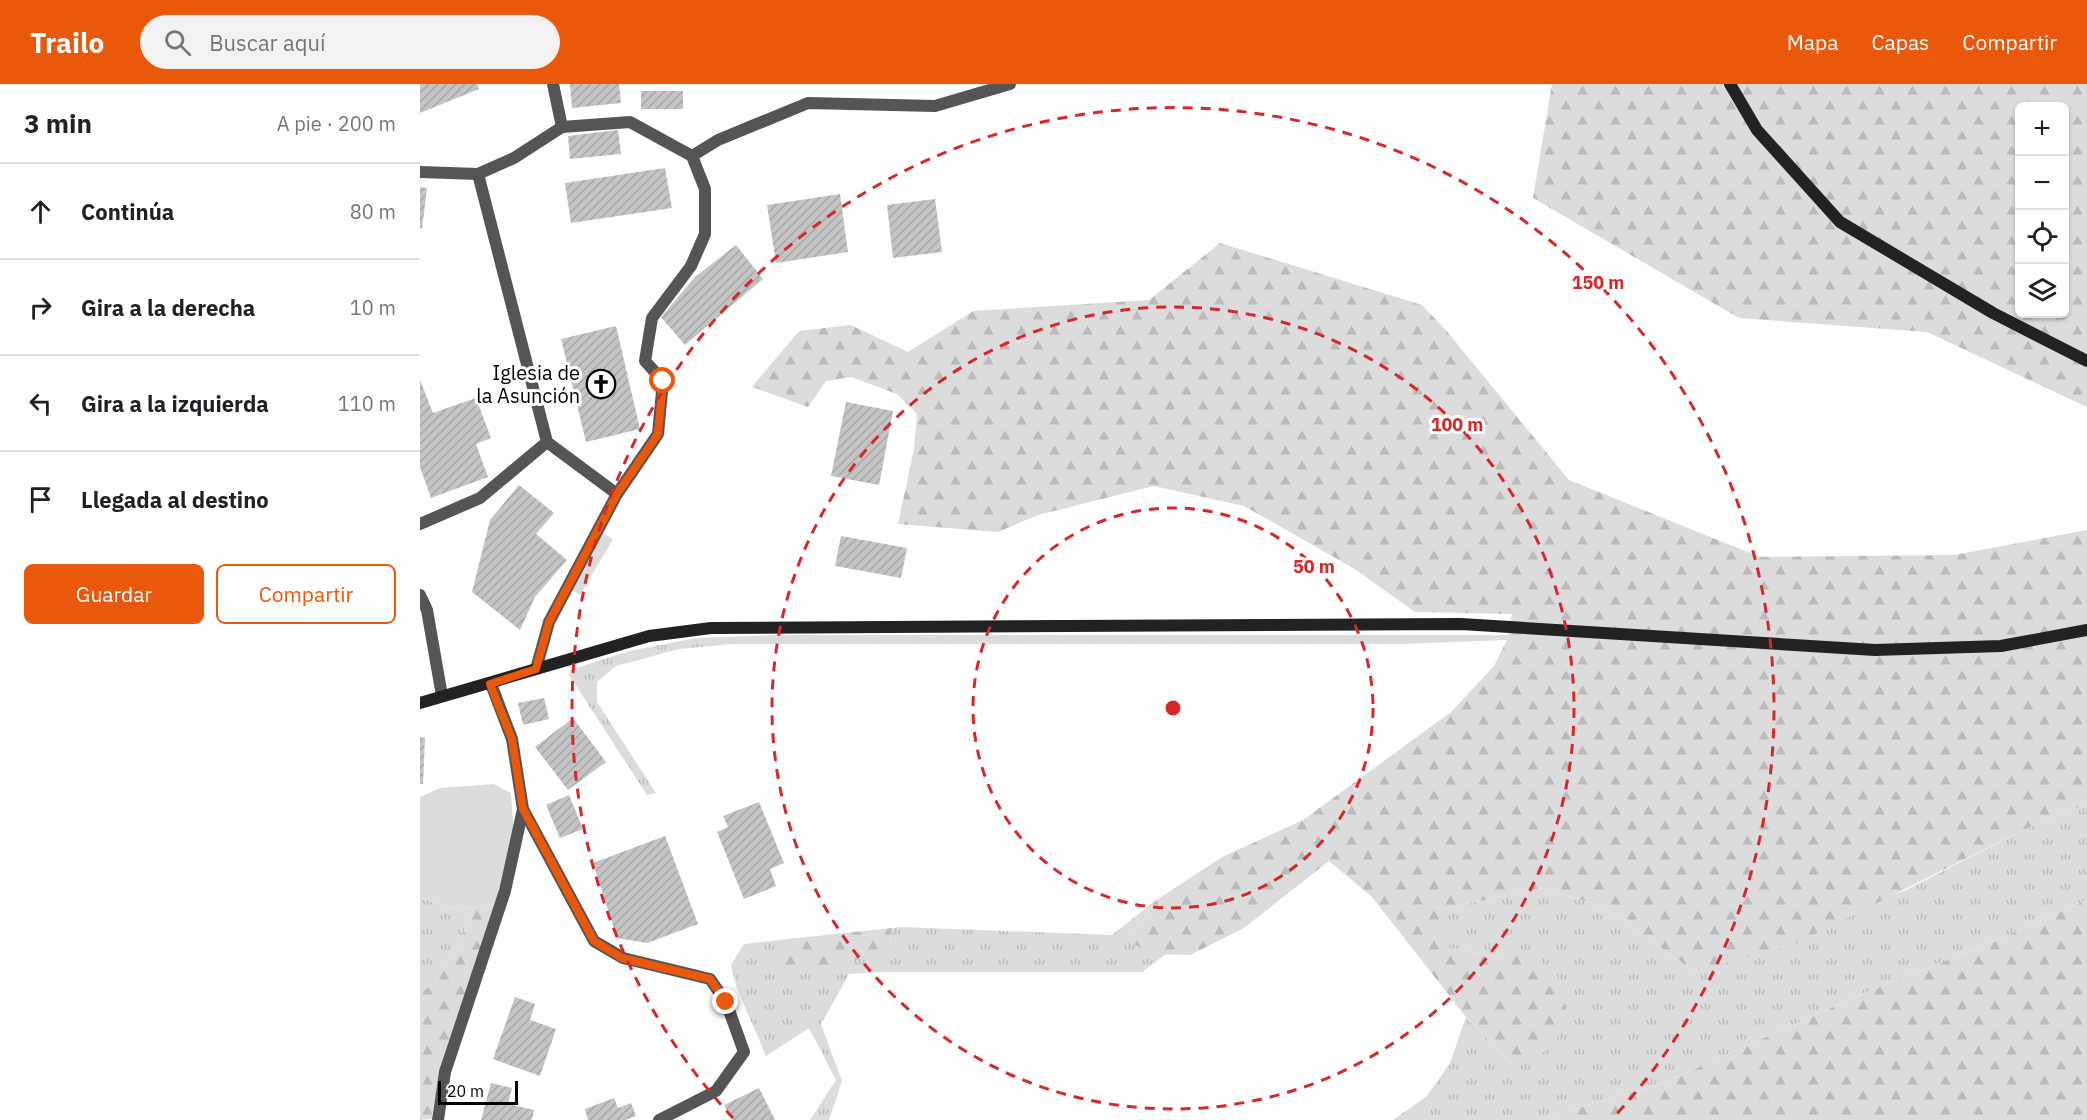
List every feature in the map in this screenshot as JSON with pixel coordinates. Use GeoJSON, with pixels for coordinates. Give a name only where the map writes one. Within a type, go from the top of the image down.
{"type":"FeatureCollection","features":[{"type":"Feature","properties":{"kind":"street"},"geometry":{"type":"LineString","coordinates":[[553,84],[562,127]]}},
{"type":"Feature","properties":{"kind":"street"},"geometry":{"type":"LineString","coordinates":[[692,156],[718,140],[808,103],[935,106],[1010,84]]}},
{"type":"Feature","properties":{"kind":"street"},"geometry":{"type":"LineString","coordinates":[[1730,84],[1757,130],[1840,222],[1993,313],[2087,361]]}},
{"type":"Feature","properties":{"kind":"street"},"geometry":{"type":"LineString","coordinates":[[420,172],[478,174],[514,158],[562,127],[630,122],[692,156],[705,189],[705,234],[691,266],[652,318],[645,361],[663,381],[658,434],[617,494],[549,622],[536,669]]}},
{"type":"Feature","properties":{"kind":"street"},"geometry":{"type":"LineString","coordinates":[[478,174],[547,442],[617,494]]}},
{"type":"Feature","properties":{"kind":"street"},"geometry":{"type":"LineString","coordinates":[[420,524],[480,498],[547,442]]}},
{"type":"Feature","properties":{"kind":"street"},"geometry":{"type":"LineString","coordinates":[[420,595],[427,609],[442,696]]}},
{"type":"Feature","properties":{"kind":"street"},"geometry":{"type":"LineString","coordinates":[[420,703],[650,636],[722,628],[1461,624],[1875,650],[2001,646],[2087,630]]}},
{"type":"Feature","properties":{"kind":"street"},"geometry":{"type":"LineString","coordinates":[[490,684],[512,739],[523,809],[594,941],[622,958],[710,979],[726,1002],[744,1052],[716,1091],[659,1120]]}},
{"type":"Feature","properties":{"kind":"street"},"geometry":{"type":"LineString","coordinates":[[438,1120],[445,1072],[505,891],[523,809]]}},
{"type":"Feature","properties":{"kind":"green space"},"geometry":{"type":"Polygon","coordinates":[[[1552,84],[2087,84],[2087,407],[1927,332],[1739,318],[1533,198],[1552,84]]]}},
{"type":"Feature","properties":{"kind":"green space"},"geometry":{"type":"Polygon","coordinates":[[[1220,243],[1422,305],[1445,329],[1569,480],[1760,557],[1954,555],[2087,530],[2087,804],[2023,830],[1791,946],[1694,971],[1602,906],[1541,888],[1438,910],[1449,948],[1496,957],[1531,953],[1558,978],[1570,1024],[1536,1060],[1513,1065],[1466,1017],[1372,897],[1329,861],[1244,928],[1190,955],[1150,954],[1129,941],[1155,901],[1222,857],[1303,820],[1451,712],[1494,666],[1507,640],[1512,614],[1415,612],[1353,568],[1244,506],[1154,486],[1038,515],[998,532],[898,524],[914,449],[917,414],[897,394],[851,377],[826,381],[808,407],[752,387],[799,331],[851,325],[908,352],[973,311],[1149,300],[1220,243]]]}},
{"type":"Feature","properties":{"kind":"green space"},"geometry":{"type":"Polygon","coordinates":[[[603,533],[613,539],[580,595],[570,589],[603,533]]]}},
{"type":"Feature","properties":{"kind":"green space"},"geometry":{"type":"Polygon","coordinates":[[[778,635],[1508,635],[1507,640],[1400,644],[733,644],[679,649],[616,666],[597,682],[597,702],[656,793],[647,795],[569,675],[570,670],[629,651],[696,638],[778,635]]]}},
{"type":"Feature","properties":{"kind":"green space"},"geometry":{"type":"Polygon","coordinates":[[[494,784],[511,793],[514,836],[496,912],[474,907],[448,909],[420,897],[420,797],[440,788],[494,784]]]}},
{"type":"Feature","properties":{"kind":"green space"},"geometry":{"type":"Polygon","coordinates":[[[2087,804],[2087,900],[1981,947],[1869,991],[1661,1084],[1536,1120],[1393,1120],[1427,1096],[1450,1063],[1466,1017],[1513,1065],[1558,978],[1531,954],[1496,957],[1449,948],[1437,910],[1541,888],[1602,906],[1694,971],[1906,890],[2023,830],[2087,804]]]}},
{"type":"Feature","properties":{"kind":"green space"},"geometry":{"type":"Polygon","coordinates":[[[420,897],[448,909],[474,907],[455,951],[436,983],[420,992],[420,897]]]}},
{"type":"Feature","properties":{"kind":"green space"},"geometry":{"type":"Polygon","coordinates":[[[2087,900],[2087,1120],[1536,1120],[1661,1084],[1869,991],[1981,947],[2087,900]]]}},
{"type":"Feature","properties":{"kind":"green space"},"geometry":{"type":"Polygon","coordinates":[[[1155,901],[1129,941],[1150,954],[1166,954],[1142,972],[849,974],[821,1024],[842,1081],[829,1120],[810,1120],[836,1080],[809,1028],[766,1056],[736,986],[731,965],[744,944],[778,940],[779,968],[890,945],[892,928],[901,927],[1112,935],[1155,901]]]}},
{"type":"Feature","properties":{"kind":"green space"},"geometry":{"type":"Polygon","coordinates":[[[474,907],[496,912],[458,1014],[442,1066],[432,1119],[420,1120],[420,992],[436,983],[455,951],[474,907]]]}},
{"type":"Feature","properties":{"kind":"green space"},"geometry":{"type":"Polygon","coordinates":[[[892,928],[890,945],[859,959],[795,974],[778,967],[778,940],[892,928]]]}},
{"type":"Feature","properties":{"kind":"building"},"geometry":{"type":"Polygon","coordinates":[[[420,84],[477,84],[479,89],[420,113],[420,84]]]}},
{"type":"Feature","properties":{"kind":"building"},"geometry":{"type":"Polygon","coordinates":[[[570,84],[619,84],[621,103],[572,108],[570,84]]]}},
{"type":"Feature","properties":{"kind":"building"},"geometry":{"type":"Polygon","coordinates":[[[641,91],[683,91],[683,109],[641,109],[641,91]]]}},
{"type":"Feature","properties":{"kind":"building"},"geometry":{"type":"Polygon","coordinates":[[[618,130],[621,154],[570,159],[568,136],[618,130]]]}},
{"type":"Feature","properties":{"kind":"building"},"geometry":{"type":"Polygon","coordinates":[[[665,168],[672,208],[571,223],[565,183],[665,168]]]}},
{"type":"Feature","properties":{"kind":"building"},"geometry":{"type":"Polygon","coordinates":[[[420,187],[427,188],[422,229],[420,228],[420,187]]]}},
{"type":"Feature","properties":{"kind":"building"},"geometry":{"type":"Polygon","coordinates":[[[840,194],[848,252],[776,263],[767,205],[840,194]]]}},
{"type":"Feature","properties":{"kind":"building"},"geometry":{"type":"Polygon","coordinates":[[[935,199],[942,252],[893,258],[887,205],[935,199]]]}},
{"type":"Feature","properties":{"kind":"building"},"geometry":{"type":"Polygon","coordinates":[[[736,245],[763,279],[685,345],[661,317],[695,277],[736,245]]]}},
{"type":"Feature","properties":{"kind":"building","name":"Iglesia de la Asunción"},"geometry":{"type":"Polygon","coordinates":[[[616,326],[640,429],[586,442],[561,339],[616,326]]]}},
{"type":"Feature","properties":{"kind":"building"},"geometry":{"type":"Polygon","coordinates":[[[420,380],[433,413],[476,398],[491,438],[476,444],[488,477],[431,498],[420,467],[420,380]]]}},
{"type":"Feature","properties":{"kind":"building"},"geometry":{"type":"Polygon","coordinates":[[[846,402],[893,411],[879,485],[831,476],[846,402]]]}},
{"type":"Feature","properties":{"kind":"building"},"geometry":{"type":"Polygon","coordinates":[[[519,485],[554,513],[536,534],[567,560],[535,597],[520,630],[472,592],[490,520],[519,485]]]}},
{"type":"Feature","properties":{"kind":"building"},"geometry":{"type":"Polygon","coordinates":[[[841,536],[907,548],[901,578],[835,566],[841,536]]]}},
{"type":"Feature","properties":{"kind":"building"},"geometry":{"type":"Polygon","coordinates":[[[544,698],[549,719],[523,725],[518,703],[544,698]]]}},
{"type":"Feature","properties":{"kind":"building"},"geometry":{"type":"Polygon","coordinates":[[[573,718],[606,762],[568,790],[535,747],[573,718]]]}},
{"type":"Feature","properties":{"kind":"building"},"geometry":{"type":"Polygon","coordinates":[[[420,737],[425,738],[423,784],[420,784],[420,737]]]}},
{"type":"Feature","properties":{"kind":"building"},"geometry":{"type":"Polygon","coordinates":[[[569,795],[583,829],[560,838],[546,805],[569,795]]]}},
{"type":"Feature","properties":{"kind":"building"},"geometry":{"type":"Polygon","coordinates":[[[759,802],[784,863],[770,869],[776,886],[744,899],[717,832],[728,827],[723,816],[759,802]]]}},
{"type":"Feature","properties":{"kind":"building"},"geometry":{"type":"Polygon","coordinates":[[[665,836],[698,924],[647,943],[617,938],[593,863],[665,836]]]}},
{"type":"Feature","properties":{"kind":"building"},"geometry":{"type":"Polygon","coordinates":[[[515,997],[535,1004],[530,1020],[556,1029],[540,1076],[493,1059],[515,997]]]}},
{"type":"Feature","properties":{"kind":"building"},"geometry":{"type":"Polygon","coordinates":[[[491,1083],[512,1088],[508,1104],[534,1110],[532,1120],[481,1120],[491,1083]]]}},
{"type":"Feature","properties":{"kind":"building"},"geometry":{"type":"Polygon","coordinates":[[[759,1088],[775,1120],[732,1120],[724,1105],[759,1088]]]}},
{"type":"Feature","properties":{"kind":"building"},"geometry":{"type":"Polygon","coordinates":[[[614,1098],[618,1108],[631,1103],[636,1116],[625,1120],[588,1120],[585,1109],[614,1098]]]}},
{"type":"Feature","properties":{"kind":"place","name":"Iglesia de la Asunción"},"geometry":{"type":"Point","coordinates":[601,384]}},
{"type":"Feature","properties":{"kind":"route"},"geometry":{"type":"LineString","coordinates":[[663,381],[658,434],[617,494],[549,622],[536,669],[490,684],[512,739],[523,809],[594,941],[622,958],[710,979],[726,1002]]}}]}
